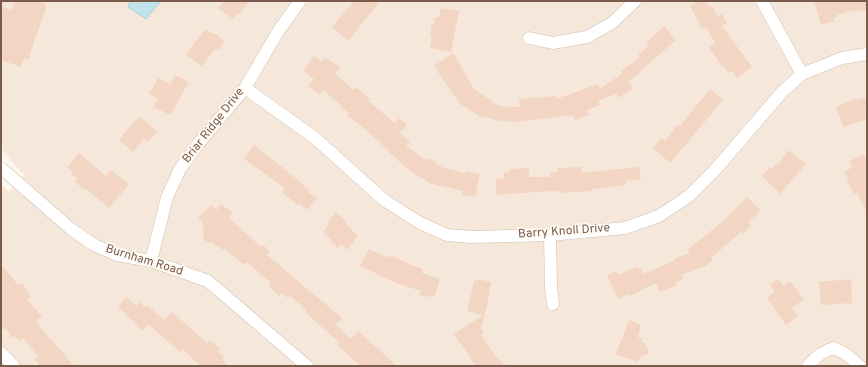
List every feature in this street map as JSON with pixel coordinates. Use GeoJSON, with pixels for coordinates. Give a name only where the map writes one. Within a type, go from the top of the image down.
{"type":"FeatureCollection","features":[{"type":"Feature","properties":{"kind":"street","name":"Briar Ridge Drive"},"geometry":{"type":"LineString","coordinates":[[151,261],[167,197],[180,169],[199,143],[245,88],[279,30],[300,1]]}},
{"type":"Feature","properties":{"kind":"street"},"geometry":{"type":"LineString","coordinates":[[529,38],[553,43],[587,37],[612,23],[635,1]]}},
{"type":"Feature","properties":{"kind":"street"},"geometry":{"type":"LineString","coordinates":[[762,1],[802,74]]}},
{"type":"Feature","properties":{"kind":"street","name":"Barry Knoll Drive"},"geometry":{"type":"LineString","coordinates":[[245,88],[315,138],[384,200],[420,224],[447,235],[472,237],[550,235],[625,228],[658,216],[689,196],[710,175],[782,92],[802,74],[842,58],[867,54]]}},
{"type":"Feature","properties":{"kind":"street","name":"Burnham Road"},"geometry":{"type":"LineString","coordinates":[[3,173],[71,229],[94,245],[117,255],[151,261],[208,281],[307,366]]}},
{"type":"Feature","properties":{"kind":"street"},"geometry":{"type":"LineString","coordinates":[[550,235],[551,287],[553,304]]}},
{"type":"Feature","properties":{"kind":"street"},"geometry":{"type":"LineString","coordinates":[[808,366],[823,351],[834,348],[846,354],[860,366]]}},
{"type":"Feature","properties":{"kind":"street"},"geometry":{"type":"LineString","coordinates":[[1,352],[14,366]]}},
{"type":"Feature","properties":{"kind":"shaded area"},"geometry":{"type":"Polygon","coordinates":[[[1,1],[867,1],[867,366],[1,366],[1,184],[9,192],[24,175],[1,149],[1,1]]]}},
{"type":"Feature","properties":{"kind":"water"},"geometry":{"type":"Polygon","coordinates":[[[131,1],[161,1],[146,19],[128,7],[131,1]]]}},
{"type":"Feature","properties":{"kind":"building"},"geometry":{"type":"Polygon","coordinates":[[[15,1],[43,1],[42,3],[47,5],[28,60],[24,58],[21,67],[1,60],[1,6],[12,10],[15,1]]]}},
{"type":"Feature","properties":{"kind":"building"},"geometry":{"type":"Polygon","coordinates":[[[224,1],[250,1],[233,19],[218,8],[224,1]]]}},
{"type":"Feature","properties":{"kind":"building"},"geometry":{"type":"Polygon","coordinates":[[[354,1],[380,1],[348,41],[332,27],[354,1]]]}},
{"type":"Feature","properties":{"kind":"building"},"geometry":{"type":"Polygon","coordinates":[[[698,1],[706,1],[710,7],[712,6],[718,17],[722,14],[727,23],[722,26],[752,67],[737,78],[732,71],[729,73],[724,66],[722,67],[709,47],[715,43],[706,27],[702,29],[690,6],[698,1]]]}},
{"type":"Feature","properties":{"kind":"building"},"geometry":{"type":"Polygon","coordinates":[[[814,1],[867,1],[867,10],[851,11],[837,15],[838,17],[833,18],[834,21],[821,25],[814,1]]]}},
{"type":"Feature","properties":{"kind":"building"},"geometry":{"type":"Polygon","coordinates":[[[441,8],[459,11],[451,52],[430,48],[432,24],[434,24],[435,17],[439,17],[441,8]]]}},
{"type":"Feature","properties":{"kind":"building"},"geometry":{"type":"Polygon","coordinates":[[[664,26],[676,40],[639,72],[640,73],[628,81],[633,88],[618,98],[616,94],[598,101],[600,105],[587,110],[589,115],[575,120],[573,115],[514,122],[495,120],[484,116],[483,119],[459,103],[434,66],[453,53],[474,89],[499,106],[520,107],[519,99],[556,96],[556,99],[598,84],[600,89],[622,73],[621,71],[640,58],[638,55],[649,46],[646,43],[664,26]]]}},
{"type":"Feature","properties":{"kind":"building"},"geometry":{"type":"Polygon","coordinates":[[[205,29],[213,34],[214,33],[225,41],[219,50],[216,48],[202,66],[186,55],[205,29]]]}},
{"type":"Feature","properties":{"kind":"building"},"geometry":{"type":"Polygon","coordinates":[[[314,56],[322,62],[325,57],[340,67],[335,74],[354,90],[356,87],[370,99],[368,101],[395,123],[399,118],[407,125],[400,133],[410,142],[406,146],[424,159],[425,158],[427,160],[429,158],[443,168],[466,173],[467,171],[480,174],[475,197],[462,195],[463,191],[429,183],[423,178],[422,179],[402,164],[358,123],[347,116],[349,113],[323,90],[320,95],[308,86],[314,79],[303,71],[314,56]]]}},
{"type":"Feature","properties":{"kind":"building"},"geometry":{"type":"Polygon","coordinates":[[[175,75],[189,82],[170,115],[154,107],[158,99],[149,94],[158,78],[170,84],[175,75]]]}},
{"type":"Feature","properties":{"kind":"building"},"geometry":{"type":"Polygon","coordinates":[[[710,89],[723,100],[670,163],[653,148],[661,138],[665,141],[678,124],[680,126],[710,89]]]}},
{"type":"Feature","properties":{"kind":"building"},"geometry":{"type":"Polygon","coordinates":[[[867,98],[867,119],[843,127],[836,107],[855,99],[867,98]]]}},
{"type":"Feature","properties":{"kind":"building"},"geometry":{"type":"Polygon","coordinates":[[[140,117],[157,131],[148,142],[144,139],[133,152],[119,140],[136,119],[137,120],[140,117]]]}},
{"type":"Feature","properties":{"kind":"building"},"geometry":{"type":"Polygon","coordinates":[[[254,145],[292,175],[317,199],[307,210],[299,203],[297,205],[282,192],[285,188],[244,159],[254,145]]]}},
{"type":"Feature","properties":{"kind":"building"},"geometry":{"type":"Polygon","coordinates":[[[789,150],[806,164],[780,194],[762,176],[770,167],[772,169],[777,163],[778,164],[789,150]]]}},
{"type":"Feature","properties":{"kind":"building"},"geometry":{"type":"Polygon","coordinates":[[[79,153],[106,176],[111,170],[129,184],[109,208],[75,182],[77,179],[71,174],[73,172],[67,167],[79,153]]]}},
{"type":"Feature","properties":{"kind":"building"},"geometry":{"type":"Polygon","coordinates":[[[863,154],[867,162],[867,213],[857,193],[854,194],[844,172],[853,167],[849,162],[863,154]]]}},
{"type":"Feature","properties":{"kind":"building"},"geometry":{"type":"Polygon","coordinates":[[[582,167],[582,173],[639,167],[641,179],[626,181],[626,185],[592,189],[592,191],[558,193],[558,191],[551,191],[496,195],[496,179],[504,178],[503,173],[510,172],[510,169],[529,168],[529,177],[550,177],[550,173],[558,172],[557,168],[582,167]]]}},
{"type":"Feature","properties":{"kind":"building"},"geometry":{"type":"Polygon","coordinates":[[[747,197],[760,210],[748,223],[751,226],[743,234],[741,232],[711,258],[713,260],[703,268],[702,267],[682,275],[683,279],[676,282],[677,285],[660,292],[656,283],[630,296],[629,294],[618,299],[607,275],[616,271],[618,275],[636,267],[641,269],[644,274],[690,253],[687,250],[722,222],[747,197]]]}},
{"type":"Feature","properties":{"kind":"building"},"geometry":{"type":"Polygon","coordinates":[[[221,204],[233,213],[229,218],[261,247],[263,245],[270,251],[267,255],[342,318],[336,325],[351,339],[358,331],[397,366],[361,366],[337,345],[340,343],[308,315],[306,312],[307,311],[290,296],[288,298],[282,293],[279,296],[269,286],[271,283],[246,262],[244,265],[224,248],[223,250],[212,242],[209,243],[202,238],[204,235],[202,221],[198,218],[211,205],[217,210],[221,204]]]}},
{"type":"Feature","properties":{"kind":"building"},"geometry":{"type":"Polygon","coordinates":[[[336,212],[346,221],[345,223],[358,236],[347,250],[341,244],[338,248],[323,232],[329,224],[328,222],[336,212]]]}},
{"type":"Feature","properties":{"kind":"building"},"geometry":{"type":"Polygon","coordinates":[[[369,249],[390,258],[391,255],[423,269],[422,273],[440,279],[434,297],[419,295],[421,291],[396,283],[360,266],[369,249]]]}},
{"type":"Feature","properties":{"kind":"building"},"geometry":{"type":"Polygon","coordinates":[[[1,264],[18,285],[22,283],[31,296],[27,299],[42,317],[36,321],[74,366],[40,366],[34,359],[38,356],[23,338],[19,341],[15,336],[13,338],[5,328],[1,331],[1,264]]]}},
{"type":"Feature","properties":{"kind":"building"},"geometry":{"type":"Polygon","coordinates":[[[477,279],[491,282],[481,328],[484,333],[481,335],[496,357],[506,366],[476,366],[454,334],[483,315],[467,311],[474,281],[477,281],[477,279]]]}},
{"type":"Feature","properties":{"kind":"building"},"geometry":{"type":"Polygon","coordinates":[[[778,279],[784,286],[790,281],[804,299],[792,308],[798,316],[786,325],[767,298],[775,292],[770,285],[778,279]]]}},
{"type":"Feature","properties":{"kind":"building"},"geometry":{"type":"Polygon","coordinates":[[[851,279],[852,303],[821,305],[819,282],[851,279]]]}},
{"type":"Feature","properties":{"kind":"building"},"geometry":{"type":"Polygon","coordinates":[[[126,297],[136,306],[139,302],[145,307],[147,305],[164,320],[172,312],[207,343],[210,340],[220,349],[218,352],[224,357],[222,360],[229,366],[201,366],[182,349],[180,352],[148,324],[143,331],[118,307],[126,297]]]}},
{"type":"Feature","properties":{"kind":"building"},"geometry":{"type":"Polygon","coordinates":[[[629,320],[641,325],[638,337],[642,339],[641,342],[645,343],[649,353],[640,357],[638,362],[616,354],[629,320]]]}}]}
